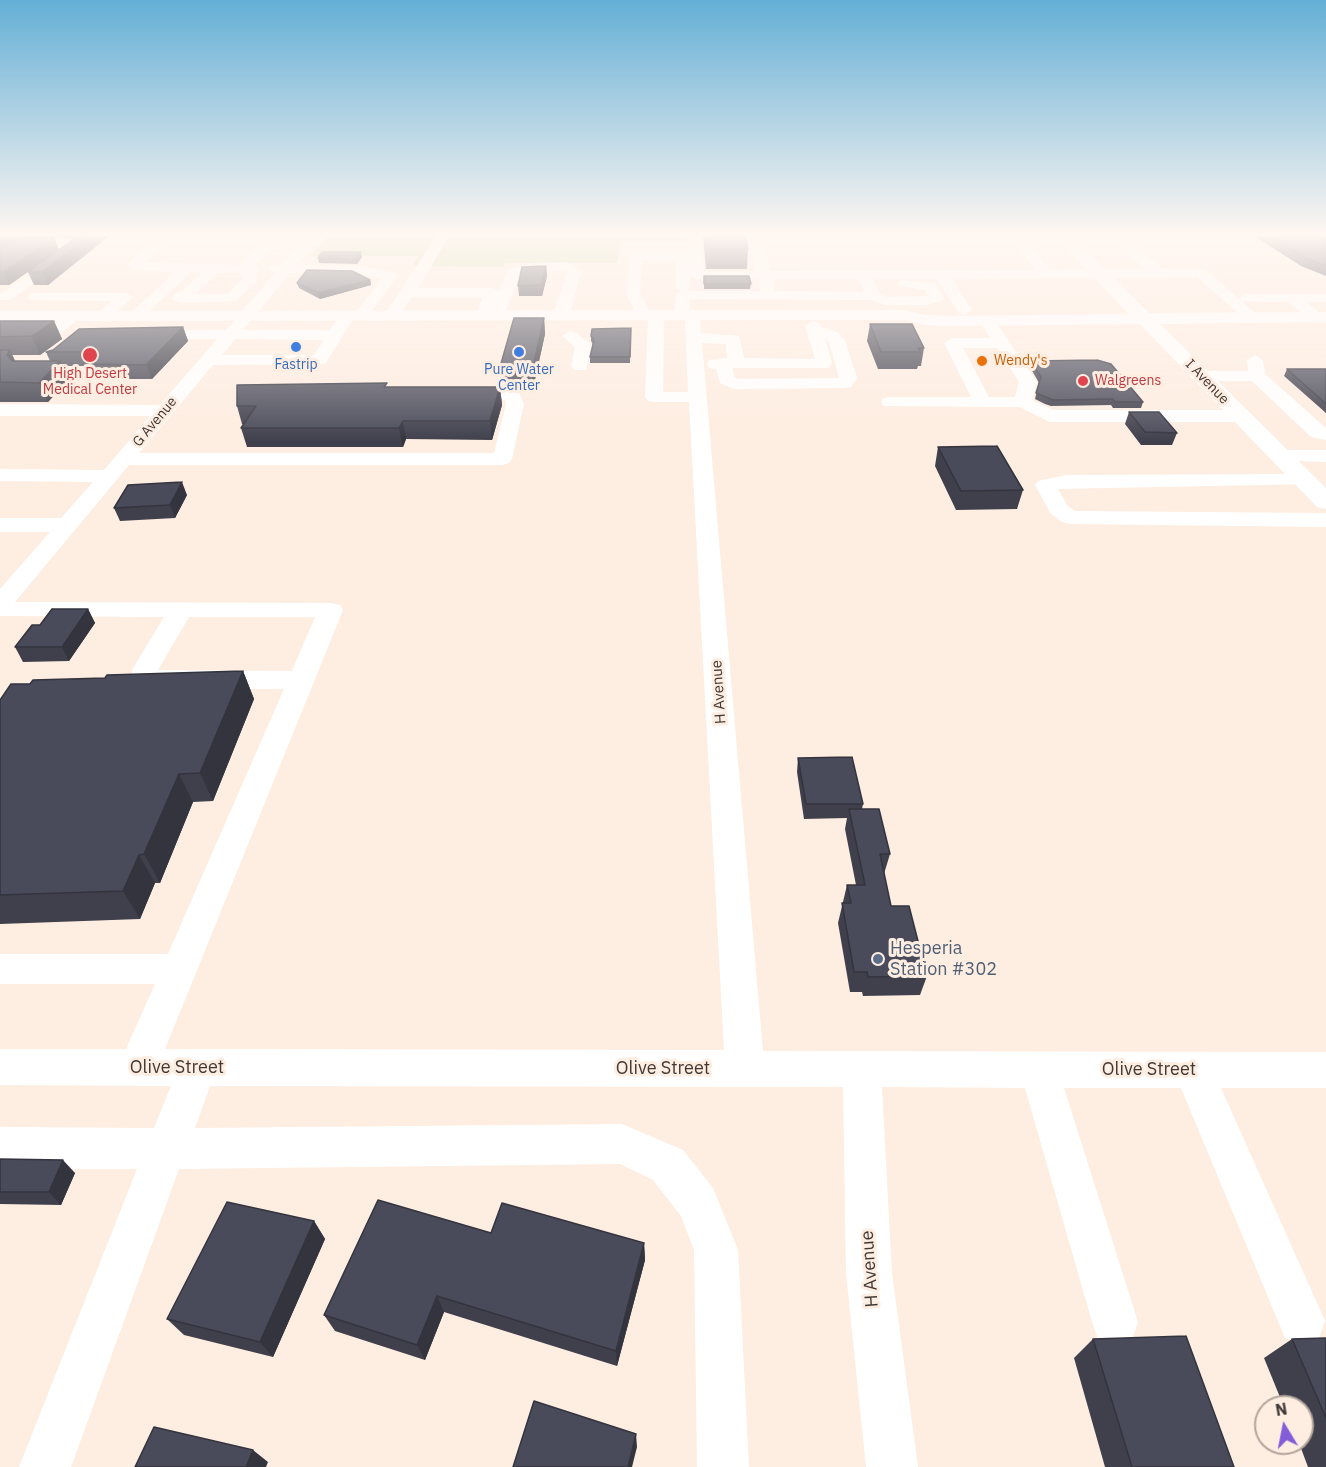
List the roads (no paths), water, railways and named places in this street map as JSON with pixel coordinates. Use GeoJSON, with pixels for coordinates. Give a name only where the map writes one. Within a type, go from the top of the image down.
{"type":"FeatureCollection","features":[{"type":"Feature","properties":{"kind":"main road","name":"I Avenue"},"geometry":{"type":"LineString","coordinates":[[1132,304],[1326,502]]}},
{"type":"Feature","properties":{"kind":"main road"},"geometry":{"type":"LineString","coordinates":[[12,316],[103,316],[134,322],[174,316],[772,315],[812,323],[904,315],[921,310],[1102,310],[1145,317]]}},
{"type":"Feature","properties":{"kind":"main road"},"geometry":{"type":"LineString","coordinates":[[904,315],[925,320],[987,321],[1111,321],[1145,317],[1321,317]]}},
{"type":"Feature","properties":{"kind":"street"},"geometry":{"type":"LineString","coordinates":[[26,304],[12,316],[12,330],[50,330],[58,328],[73,316]]}},
{"type":"Feature","properties":{"kind":"street"},"geometry":{"type":"LineString","coordinates":[[49,316],[64,304]]}},
{"type":"Feature","properties":{"kind":"street"},"geometry":{"type":"LineString","coordinates":[[103,316],[117,304]]}},
{"type":"Feature","properties":{"kind":"street"},"geometry":{"type":"LineString","coordinates":[[111,334],[134,322],[149,304]]}},
{"type":"Feature","properties":{"kind":"street","name":"G Avenue"},"geometry":{"type":"LineString","coordinates":[[0,604],[255,304]]}},
{"type":"Feature","properties":{"kind":"street"},"geometry":{"type":"LineString","coordinates":[[208,360],[319,360],[335,334],[364,304]]}},
{"type":"Feature","properties":{"kind":"street"},"geometry":{"type":"LineString","coordinates":[[393,315],[400,304]]}},
{"type":"Feature","properties":{"kind":"street"},"geometry":{"type":"LineString","coordinates":[[491,304],[491,315]]}},
{"type":"Feature","properties":{"kind":"street"},"geometry":{"type":"LineString","coordinates":[[491,315],[497,304]]}},
{"type":"Feature","properties":{"kind":"street"},"geometry":{"type":"LineString","coordinates":[[561,315],[564,304]]}},
{"type":"Feature","properties":{"kind":"street","name":"H Avenue"},"geometry":{"type":"LineString","coordinates":[[641,304],[649,315]]}},
{"type":"Feature","properties":{"kind":"street","name":"H Avenue"},"geometry":{"type":"LineString","coordinates":[[684,304],[694,338],[696,363],[745,1069]]}},
{"type":"Feature","properties":{"kind":"street"},"geometry":{"type":"LineString","coordinates":[[770,304],[772,315]]}},
{"type":"Feature","properties":{"kind":"street"},"geometry":{"type":"LineString","coordinates":[[961,304],[964,310]]}},
{"type":"Feature","properties":{"kind":"street"},"geometry":{"type":"LineString","coordinates":[[1237,304],[1251,317]]}},
{"type":"Feature","properties":{"kind":"street"},"geometry":{"type":"LineString","coordinates":[[1302,304],[1321,317]]}},
{"type":"Feature","properties":{"kind":"street"},"geometry":{"type":"LineString","coordinates":[[649,315],[654,398],[698,397]]}},
{"type":"Feature","properties":{"kind":"street"},"geometry":{"type":"LineString","coordinates":[[156,334],[174,316]]}},
{"type":"Feature","properties":{"kind":"street"},"geometry":{"type":"LineString","coordinates":[[274,334],[288,316]]}},
{"type":"Feature","properties":{"kind":"street"},"geometry":{"type":"LineString","coordinates":[[987,321],[1050,416]]}},
{"type":"Feature","properties":{"kind":"street"},"geometry":{"type":"LineString","coordinates":[[134,322],[156,334],[335,334]]}},
{"type":"Feature","properties":{"kind":"street"},"geometry":{"type":"LineString","coordinates":[[729,363],[726,379],[734,384],[845,383],[848,378],[837,341],[832,335],[812,323]]}},
{"type":"Feature","properties":{"kind":"street"},"geometry":{"type":"LineString","coordinates":[[696,363],[823,364],[812,323]]}},
{"type":"Feature","properties":{"kind":"street"},"geometry":{"type":"LineString","coordinates":[[570,336],[584,345],[580,366]]}},
{"type":"Feature","properties":{"kind":"street"},"geometry":{"type":"LineString","coordinates":[[694,338],[733,339],[736,360],[729,363]]}},
{"type":"Feature","properties":{"kind":"street"},"geometry":{"type":"LineString","coordinates":[[983,402],[952,343],[1002,346]]}},
{"type":"Feature","properties":{"kind":"street"},"geometry":{"type":"LineString","coordinates":[[1002,346],[995,354],[1005,372]]}},
{"type":"Feature","properties":{"kind":"street"},"geometry":{"type":"LineString","coordinates":[[52,358],[44,362],[23,362],[15,371],[17,374],[93,373]]}},
{"type":"Feature","properties":{"kind":"street"},"geometry":{"type":"LineString","coordinates":[[1202,376],[1256,368],[1316,423],[1318,434],[1326,434]]}},
{"type":"Feature","properties":{"kind":"street"},"geometry":{"type":"LineString","coordinates":[[1022,402],[1028,382]]}},
{"type":"Feature","properties":{"kind":"street"},"geometry":{"type":"LineString","coordinates":[[974,384],[992,384]]}},
{"type":"Feature","properties":{"kind":"street"},"geometry":{"type":"LineString","coordinates":[[124,459],[502,459],[515,404],[513,397],[500,392]]}},
{"type":"Feature","properties":{"kind":"street"},"geometry":{"type":"LineString","coordinates":[[890,402],[1022,402],[1050,416],[1240,416]]}},
{"type":"Feature","properties":{"kind":"street"},"geometry":{"type":"LineString","coordinates":[[0,410],[164,411]]}},
{"type":"Feature","properties":{"kind":"street"},"geometry":{"type":"LineString","coordinates":[[1281,456],[1326,456]]}},
{"type":"Feature","properties":{"kind":"street"},"geometry":{"type":"LineString","coordinates":[[3,477],[110,476]]}},
{"type":"Feature","properties":{"kind":"street"},"geometry":{"type":"LineString","coordinates":[[1305,480],[1066,481],[1050,483],[1046,488],[1059,509],[1070,517],[1326,519]]}},
{"type":"Feature","properties":{"kind":"street"},"geometry":{"type":"LineString","coordinates":[[0,525],[67,525]]}},
{"type":"Feature","properties":{"kind":"street"},"geometry":{"type":"LineString","coordinates":[[0,609],[331,610],[138,1067]]}},
{"type":"Feature","properties":{"kind":"street"},"geometry":{"type":"LineString","coordinates":[[187,609],[145,670],[146,679],[301,680]]}},
{"type":"Feature","properties":{"kind":"street"},"geometry":{"type":"LineString","coordinates":[[0,969],[179,969]]}},
{"type":"Feature","properties":{"kind":"street","name":"Olive Street"},"geometry":{"type":"LineString","coordinates":[[0,1067],[1326,1070]]}},
{"type":"Feature","properties":{"kind":"street"},"geometry":{"type":"LineString","coordinates":[[45,1467],[197,1068]]}},
{"type":"Feature","properties":{"kind":"street","name":"H Avenue"},"geometry":{"type":"LineString","coordinates":[[862,1069],[869,1273],[892,1467]]}},
{"type":"Feature","properties":{"kind":"street"},"geometry":{"type":"LineString","coordinates":[[1039,1070],[1115,1322]]}},
{"type":"Feature","properties":{"kind":"street"},"geometry":{"type":"LineString","coordinates":[[1193,1070],[1302,1321]]}},
{"type":"Feature","properties":{"kind":"street"},"geometry":{"type":"LineString","coordinates":[[0,1148],[166,1149],[622,1144],[668,1166],[698,1203],[716,1250],[723,1467]]}},
{"type":"Feature","properties":{"kind":"place","name":"Fastrip"},"geometry":{"type":"Point","coordinates":[296,347]}},
{"type":"Feature","properties":{"kind":"place","name":"Pure Water Center"},"geometry":{"type":"Point","coordinates":[519,352]}},
{"type":"Feature","properties":{"kind":"place","name":"High Desert Medical Center"},"geometry":{"type":"Point","coordinates":[90,355]}},
{"type":"Feature","properties":{"kind":"place","name":"Wendy's"},"geometry":{"type":"Point","coordinates":[982,361]}},
{"type":"Feature","properties":{"kind":"place","name":"Walgreens"},"geometry":{"type":"Point","coordinates":[1083,381]}},
{"type":"Feature","properties":{"kind":"place","name":"Hesperia Station #302"},"geometry":{"type":"Point","coordinates":[878,959]}}]}
